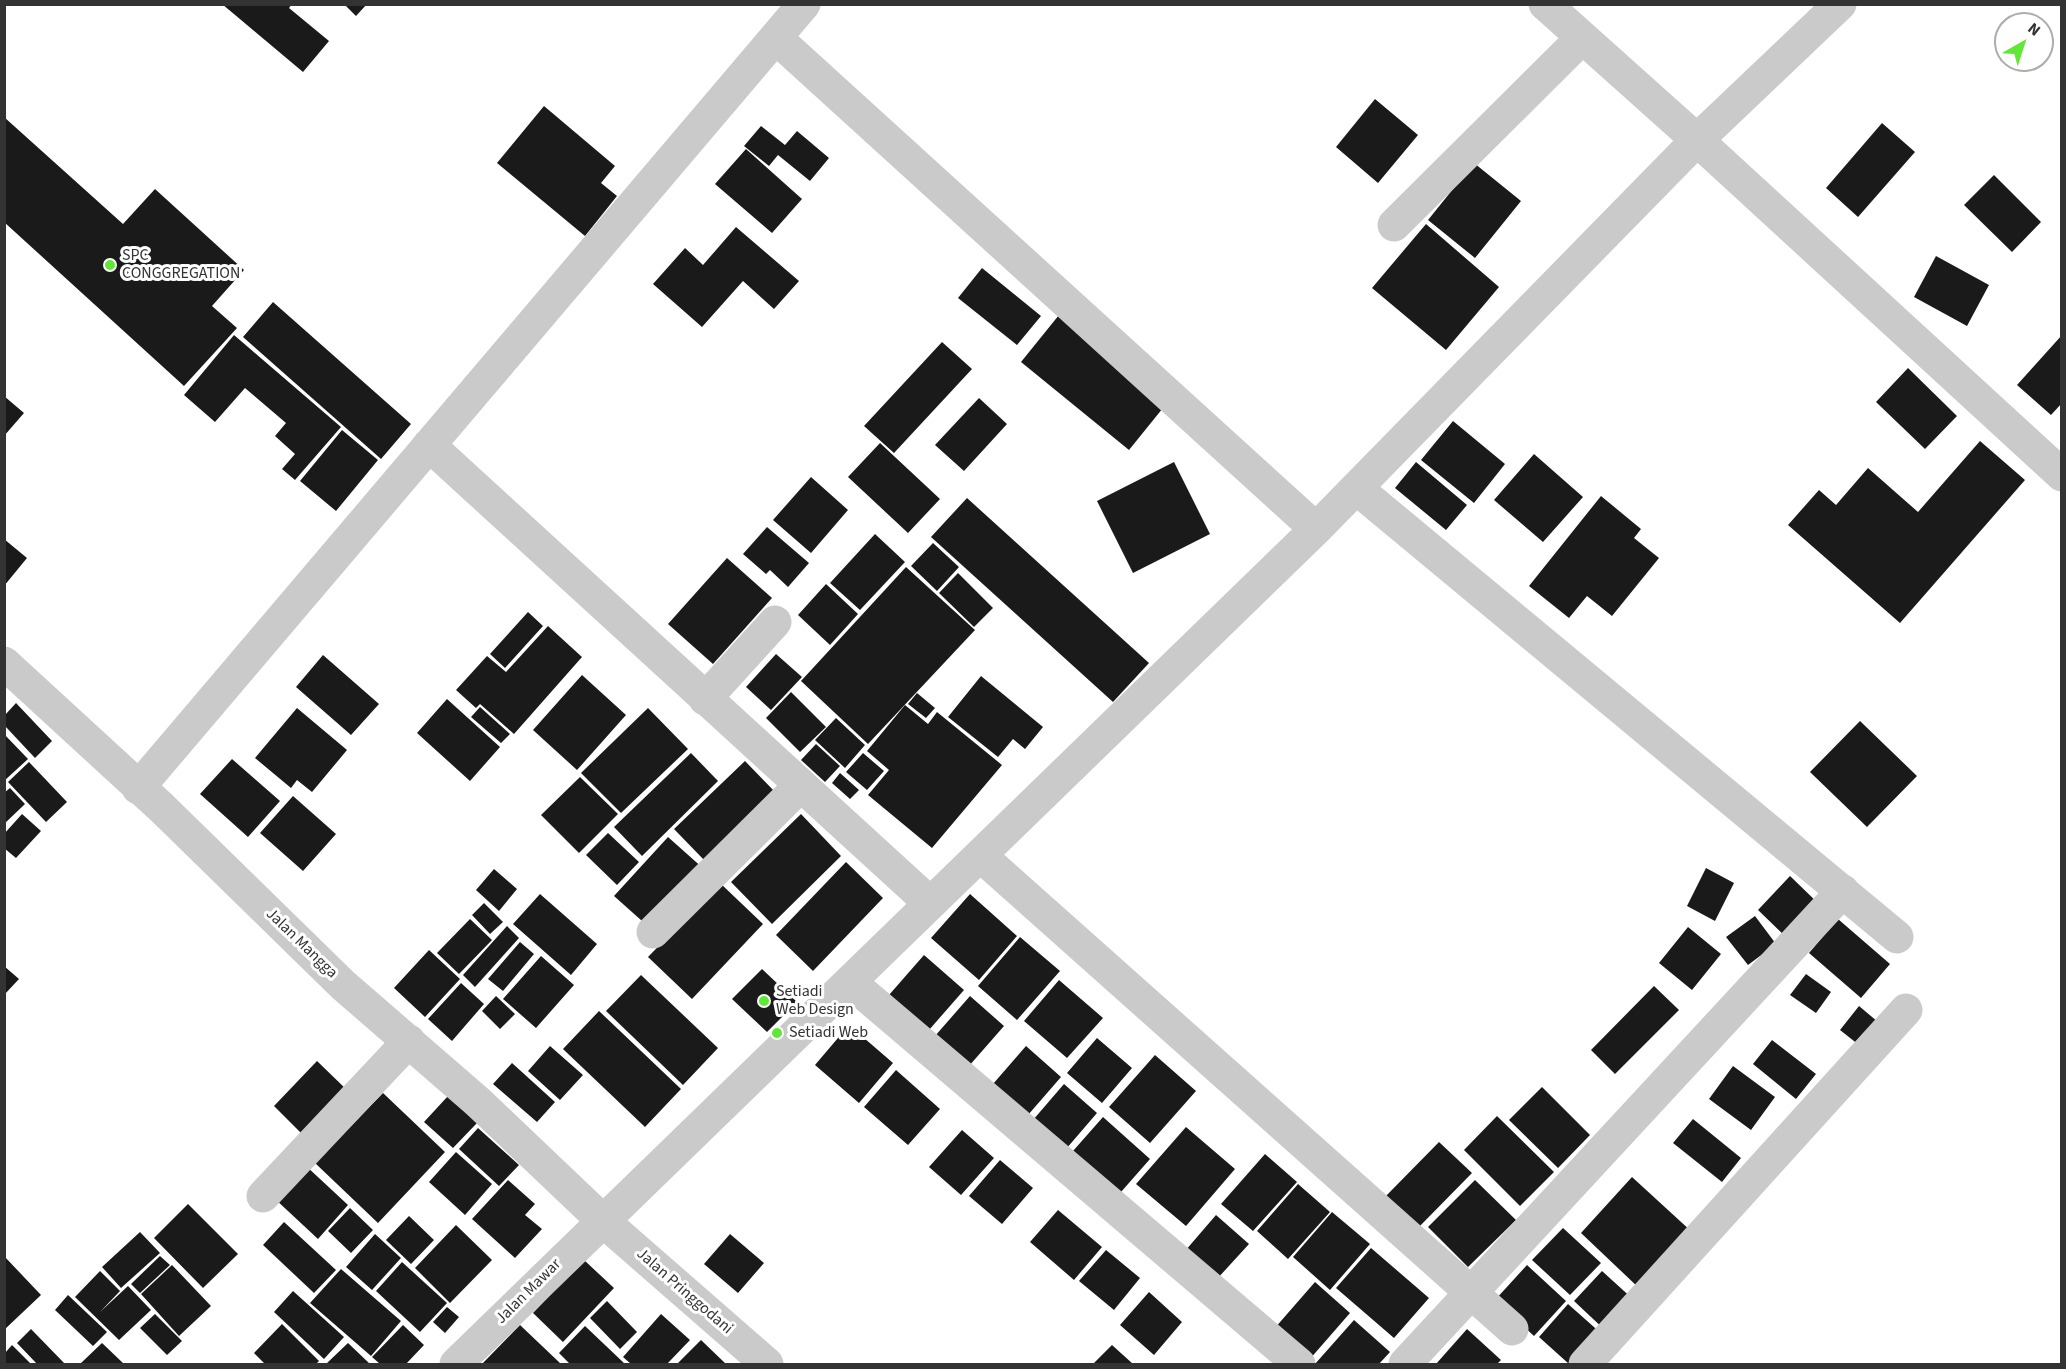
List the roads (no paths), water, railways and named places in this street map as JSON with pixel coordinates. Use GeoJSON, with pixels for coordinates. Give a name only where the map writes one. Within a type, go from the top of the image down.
{"type":"FeatureCollection","features":[{"type":"Feature","properties":{"kind":"street"},"geometry":{"type":"LineString","coordinates":[[138,788],[804,4]]}},
{"type":"Feature","properties":{"kind":"street"},"geometry":{"type":"LineString","coordinates":[[1545,4],[2061,475]]}},
{"type":"Feature","properties":{"kind":"street","name":"Jalan Mawar"},"geometry":{"type":"LineString","coordinates":[[456,1365],[602,1220],[930,903],[982,856],[1316,529],[1696,140],[1840,4]]}},
{"type":"Feature","properties":{"kind":"street"},"geometry":{"type":"LineString","coordinates":[[776,38],[1316,529]]}},
{"type":"Feature","properties":{"kind":"street"},"geometry":{"type":"LineString","coordinates":[[1394,225],[1582,38]]}},
{"type":"Feature","properties":{"kind":"street"},"geometry":{"type":"LineString","coordinates":[[429,445],[930,903]]}},
{"type":"Feature","properties":{"kind":"street"},"geometry":{"type":"LineString","coordinates":[[1356,488],[1897,937]]}},
{"type":"Feature","properties":{"kind":"street"},"geometry":{"type":"LineString","coordinates":[[705,699],[775,622]]}},
{"type":"Feature","properties":{"kind":"street","name":"Jalan Mangga"},"geometry":{"type":"LineString","coordinates":[[4,663],[344,985],[409,1041],[602,1220]]}},
{"type":"Feature","properties":{"kind":"street"},"geometry":{"type":"LineString","coordinates":[[653,932],[800,786]]}},
{"type":"Feature","properties":{"kind":"street"},"geometry":{"type":"LineString","coordinates":[[982,856],[1512,1329]]}},
{"type":"Feature","properties":{"kind":"street"},"geometry":{"type":"LineString","coordinates":[[1405,1365],[1843,891]]}},
{"type":"Feature","properties":{"kind":"street"},"geometry":{"type":"LineString","coordinates":[[850,982],[1299,1365]]}},
{"type":"Feature","properties":{"kind":"street"},"geometry":{"type":"LineString","coordinates":[[1585,1365],[1906,1010]]}},
{"type":"Feature","properties":{"kind":"street"},"geometry":{"type":"LineString","coordinates":[[263,1196],[409,1041]]}},
{"type":"Feature","properties":{"kind":"street","name":"Jalan Pringgodani"},"geometry":{"type":"LineString","coordinates":[[602,1220],[767,1365]]}},
{"type":"Feature","properties":{"kind":"place","name":"SPC CONGGREGATION"},"geometry":{"type":"Point","coordinates":[110,265]}},
{"type":"Feature","properties":{"kind":"place","name":"Setiadi Web Design"},"geometry":{"type":"Point","coordinates":[764,1001]}},
{"type":"Feature","properties":{"kind":"place","name":"Setiadi Web"},"geometry":{"type":"Point","coordinates":[777,1033]}}]}
